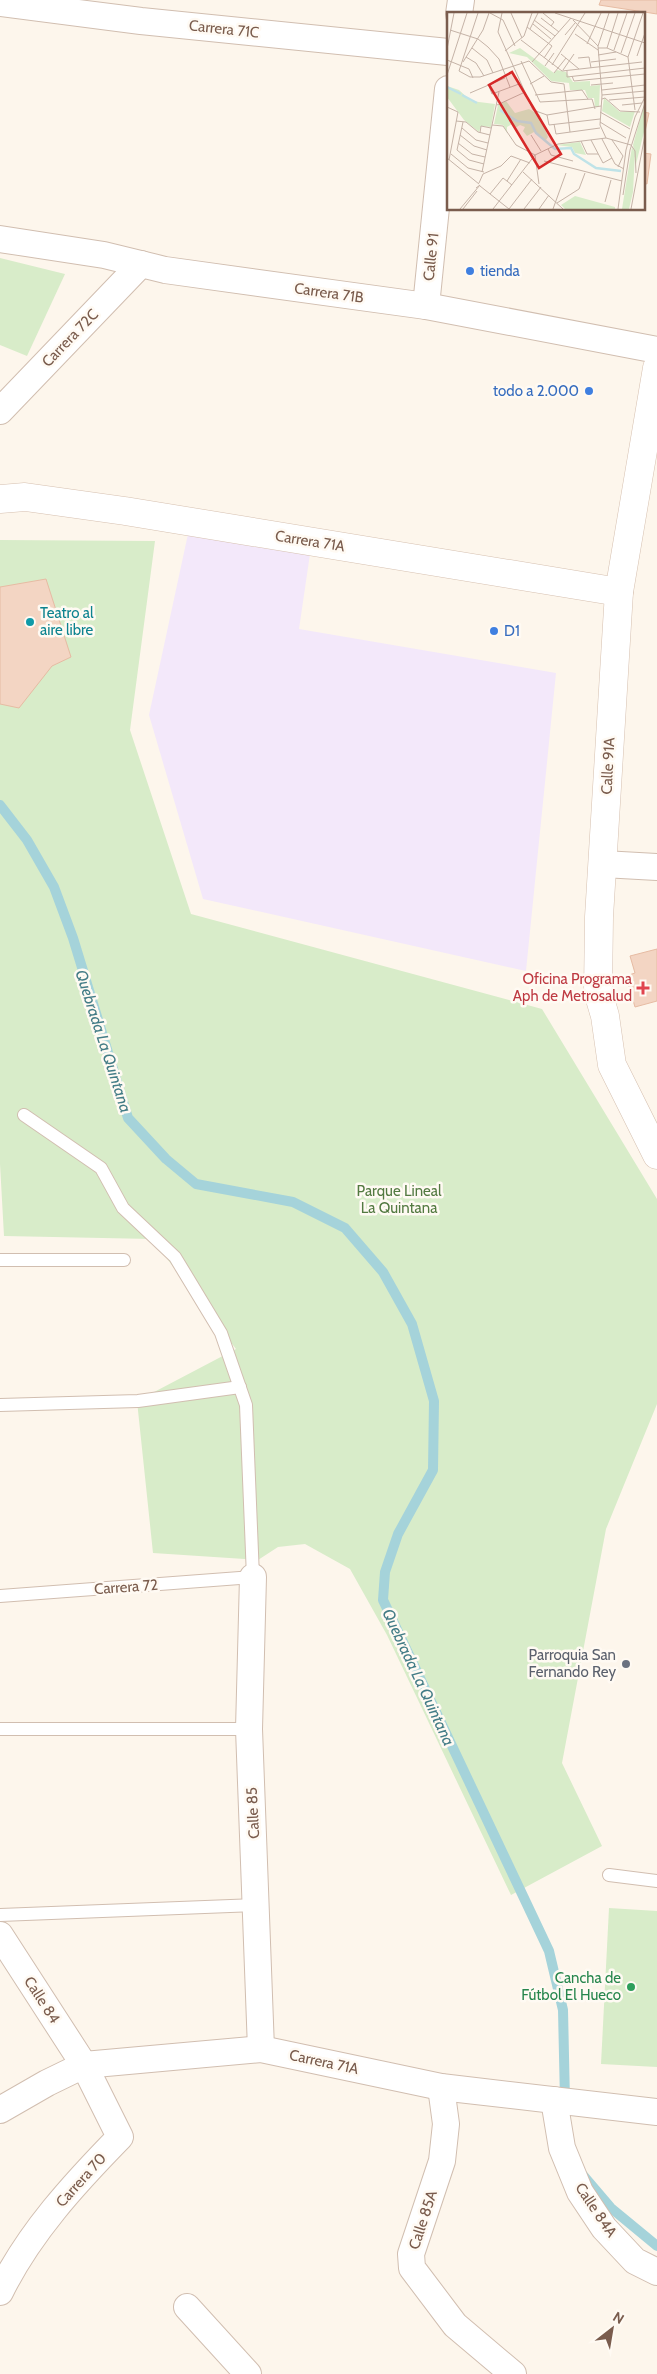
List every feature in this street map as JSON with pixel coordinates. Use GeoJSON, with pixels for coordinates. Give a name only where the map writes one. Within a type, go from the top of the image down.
{"type":"FeatureCollection","features":[{"type":"Feature","properties":{"kind":"street","name":"Carrera 71C"},"geometry":{"type":"LineString","coordinates":[[0,4],[141,21],[447,52]]}},
{"type":"Feature","properties":{"kind":"street","name":"Calle 91"},"geometry":{"type":"LineString","coordinates":[[426,306],[447,99]]}},
{"type":"Feature","properties":{"kind":"street","name":"Carrera 71B"},"geometry":{"type":"LineString","coordinates":[[0,238],[104,255],[165,270],[426,306],[657,350]]}},
{"type":"Feature","properties":{"kind":"street","name":"Carrera 72C"},"geometry":{"type":"LineString","coordinates":[[0,411],[141,264]]}},
{"type":"Feature","properties":{"kind":"street","name":"Calle 91A"},"geometry":{"type":"LineString","coordinates":[[657,368],[619,592],[603,864],[598,917],[598,992],[606,1016],[612,1065],[657,1155]]}},
{"type":"Feature","properties":{"kind":"street","name":"Carrera 71A"},"geometry":{"type":"LineString","coordinates":[[0,499],[25,497],[125,510],[619,592]]}},
{"type":"Feature","properties":{"kind":"street"},"geometry":{"type":"LineString","coordinates":[[603,864],[657,867]]}},
{"type":"Feature","properties":{"kind":"street","name":"Calle 85"},"geometry":{"type":"LineString","coordinates":[[253,1577],[249,1729],[261,2049]]}},
{"type":"Feature","properties":{"kind":"street","name":"Calle 84"},"geometry":{"type":"LineString","coordinates":[[0,1935],[84,2065]]}},
{"type":"Feature","properties":{"kind":"street","name":"Carrera 71A"},"geometry":{"type":"LineString","coordinates":[[0,2110],[47,2083],[84,2065],[261,2049],[441,2087],[657,2112]]}},
{"type":"Feature","properties":{"kind":"street","name":"Carrera 70"},"geometry":{"type":"LineString","coordinates":[[0,2292],[41,2225],[87,2171],[120,2137],[84,2065]]}},
{"type":"Feature","properties":{"kind":"street","name":"Calle 85A"},"geometry":{"type":"LineString","coordinates":[[441,2087],[446,2124],[442,2161],[411,2254],[412,2268],[455,2325],[513,2374]]}},
{"type":"Feature","properties":{"kind":"street","name":"Calle 84A"},"geometry":{"type":"LineString","coordinates":[[554,2100],[562,2148],[580,2192],[604,2228],[635,2261],[657,2272]]}},
{"type":"Feature","properties":{"kind":"street"},"geometry":{"type":"LineString","coordinates":[[187,2307],[248,2374]]}},
{"type":"Feature","properties":{"kind":"lane"},"geometry":{"type":"LineString","coordinates":[[24,1115],[101,1168],[123,1208],[176,1257],[221,1333],[246,1405],[253,1577]]}},
{"type":"Feature","properties":{"kind":"lane"},"geometry":{"type":"LineString","coordinates":[[0,1260],[124,1260]]}},
{"type":"Feature","properties":{"kind":"lane"},"geometry":{"type":"LineString","coordinates":[[0,1405],[138,1400],[240,1387]]}},
{"type":"Feature","properties":{"kind":"lane","name":"Carrera 72"},"geometry":{"type":"LineString","coordinates":[[0,1596],[253,1577]]}},
{"type":"Feature","properties":{"kind":"lane"},"geometry":{"type":"LineString","coordinates":[[0,1729],[249,1729]]}},
{"type":"Feature","properties":{"kind":"lane"},"geometry":{"type":"LineString","coordinates":[[609,1875],[657,1881]]}},
{"type":"Feature","properties":{"kind":"lane"},"geometry":{"type":"LineString","coordinates":[[0,1914],[257,1904]]}},
{"type":"Feature","properties":{"kind":"shaded area"},"geometry":{"type":"Polygon","coordinates":[[[188,534],[310,554],[299,629],[556,673],[526,971],[203,899],[149,715],[188,534]]]}},
{"type":"Feature","properties":{"kind":"green space"},"geometry":{"type":"Polygon","coordinates":[[[0,258],[65,274],[27,356],[0,345],[0,258]]]}},
{"type":"Feature","properties":{"kind":"green space","name":"Parque Lineal La Quintana"},"geometry":{"type":"Polygon","coordinates":[[[0,540],[155,541],[130,730],[191,914],[542,1009],[657,1199],[657,1404],[606,1529],[562,1763],[602,1846],[511,1895],[387,1635],[350,1569],[305,1544],[278,1547],[258,1560],[153,1553],[137,1401],[236,1349],[152,1239],[4,1236],[0,1164],[0,540]]]}},
{"type":"Feature","properties":{"kind":"green space","name":"Cancha de Fútbol El Hueco"},"geometry":{"type":"Polygon","coordinates":[[[609,1908],[657,1911],[657,2067],[601,2064],[609,1908]]]}},
{"type":"Feature","properties":{"kind":"building"},"geometry":{"type":"Polygon","coordinates":[[[601,0],[657,0],[657,14],[599,5],[601,0]]]}},
{"type":"Feature","properties":{"kind":"building"},"geometry":{"type":"Polygon","coordinates":[[[644,112],[649,113],[644,136],[644,112]]]}},
{"type":"Feature","properties":{"kind":"building"},"geometry":{"type":"Polygon","coordinates":[[[644,153],[651,154],[647,184],[644,183],[644,153]]]}},
{"type":"Feature","properties":{"kind":"building","name":"Teatro al aire libre"},"geometry":{"type":"Polygon","coordinates":[[[46,579],[71,657],[52,666],[19,708],[0,704],[0,587],[46,579]]]}},
{"type":"Feature","properties":{"kind":"building","name":"Oficina Programa Aph de Metrosalud"},"geometry":{"type":"Polygon","coordinates":[[[657,949],[657,1001],[635,1007],[626,976],[635,973],[630,956],[657,949]]]}},
{"type":"Feature","properties":{"kind":"waterway","name":"Quebrada La Quintana"},"geometry":{"type":"LineString","coordinates":[[0,805],[27,840],[54,887],[73,938],[128,1118],[166,1159],[196,1184],[293,1202],[345,1228],[383,1272],[412,1324],[434,1401],[433,1470],[398,1534],[385,1572],[383,1600],[549,1951],[563,2010],[565,2101]]}},
{"type":"Feature","properties":{"kind":"waterway","name":"Quebrada La Quintana"},"geometry":{"type":"LineString","coordinates":[[582,2174],[611,2208],[657,2246]]}},
{"type":"Feature","properties":{"kind":"place","name":"tienda"},"geometry":{"type":"Point","coordinates":[470,271]}},
{"type":"Feature","properties":{"kind":"place","name":"todo a 2.000"},"geometry":{"type":"Point","coordinates":[589,391]}},
{"type":"Feature","properties":{"kind":"place","name":"Teatro al aire libre"},"geometry":{"type":"Point","coordinates":[30,622]}},
{"type":"Feature","properties":{"kind":"place","name":"D1"},"geometry":{"type":"Point","coordinates":[494,631]}},
{"type":"Feature","properties":{"kind":"place","name":"Oficina Programa Aph de Metrosalud"},"geometry":{"type":"Point","coordinates":[643,988]}},
{"type":"Feature","properties":{"kind":"place","name":"Parroquia San Fernando Rey"},"geometry":{"type":"Point","coordinates":[626,1664]}},
{"type":"Feature","properties":{"kind":"place","name":"Cancha de Fútbol El Hueco"},"geometry":{"type":"Point","coordinates":[631,1987]}}]}
